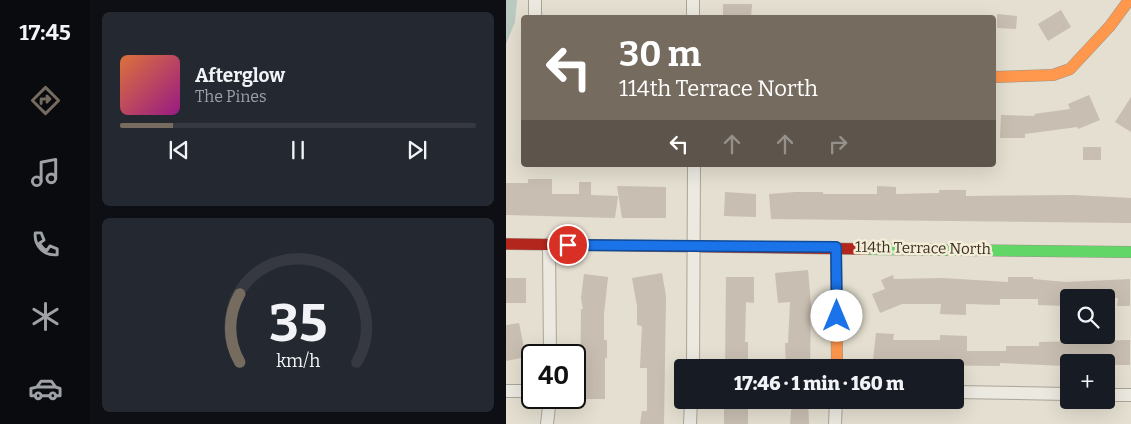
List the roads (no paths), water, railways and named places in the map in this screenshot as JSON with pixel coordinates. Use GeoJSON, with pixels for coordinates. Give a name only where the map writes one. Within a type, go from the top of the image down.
{"type":"FeatureCollection","features":[{"type":"Feature","properties":{"kind":"street"},"geometry":{"type":"LineString","coordinates":[[535,0],[535,15]]}},
{"type":"Feature","properties":{"kind":"street"},"geometry":{"type":"LineString","coordinates":[[693,0],[694,15]]}},
{"type":"Feature","properties":{"kind":"street"},"geometry":{"type":"LineString","coordinates":[[996,77],[1053,75],[1070,69],[1110,26],[1129,0]]}},
{"type":"Feature","properties":{"kind":"street"},"geometry":{"type":"LineString","coordinates":[[694,167],[694,359]]}},
{"type":"Feature","properties":{"kind":"street","name":"114th Terrace North"},"geometry":{"type":"LineString","coordinates":[[506,244],[1131,252]]}},
{"type":"Feature","properties":{"kind":"street"},"geometry":{"type":"LineString","coordinates":[[550,244],[550,344]]}},
{"type":"Feature","properties":{"kind":"street"},"geometry":{"type":"LineString","coordinates":[[836,247],[837,359]]}},
{"type":"Feature","properties":{"kind":"street"},"geometry":{"type":"LineString","coordinates":[[506,391],[521,391]]}},
{"type":"Feature","properties":{"kind":"street"},"geometry":{"type":"LineString","coordinates":[[964,392],[1060,394]]}},
{"type":"Feature","properties":{"kind":"street"},"geometry":{"type":"LineString","coordinates":[[1115,395],[1131,395]]}},
{"type":"Feature","properties":{"kind":"street"},"geometry":{"type":"LineString","coordinates":[[547,424],[549,409]]}},
{"type":"Feature","properties":{"kind":"street"},"geometry":{"type":"LineString","coordinates":[[690,424],[691,409]]}},
{"type":"Feature","properties":{"kind":"street"},"geometry":{"type":"LineString","coordinates":[[835,424],[836,409]]}}]}
